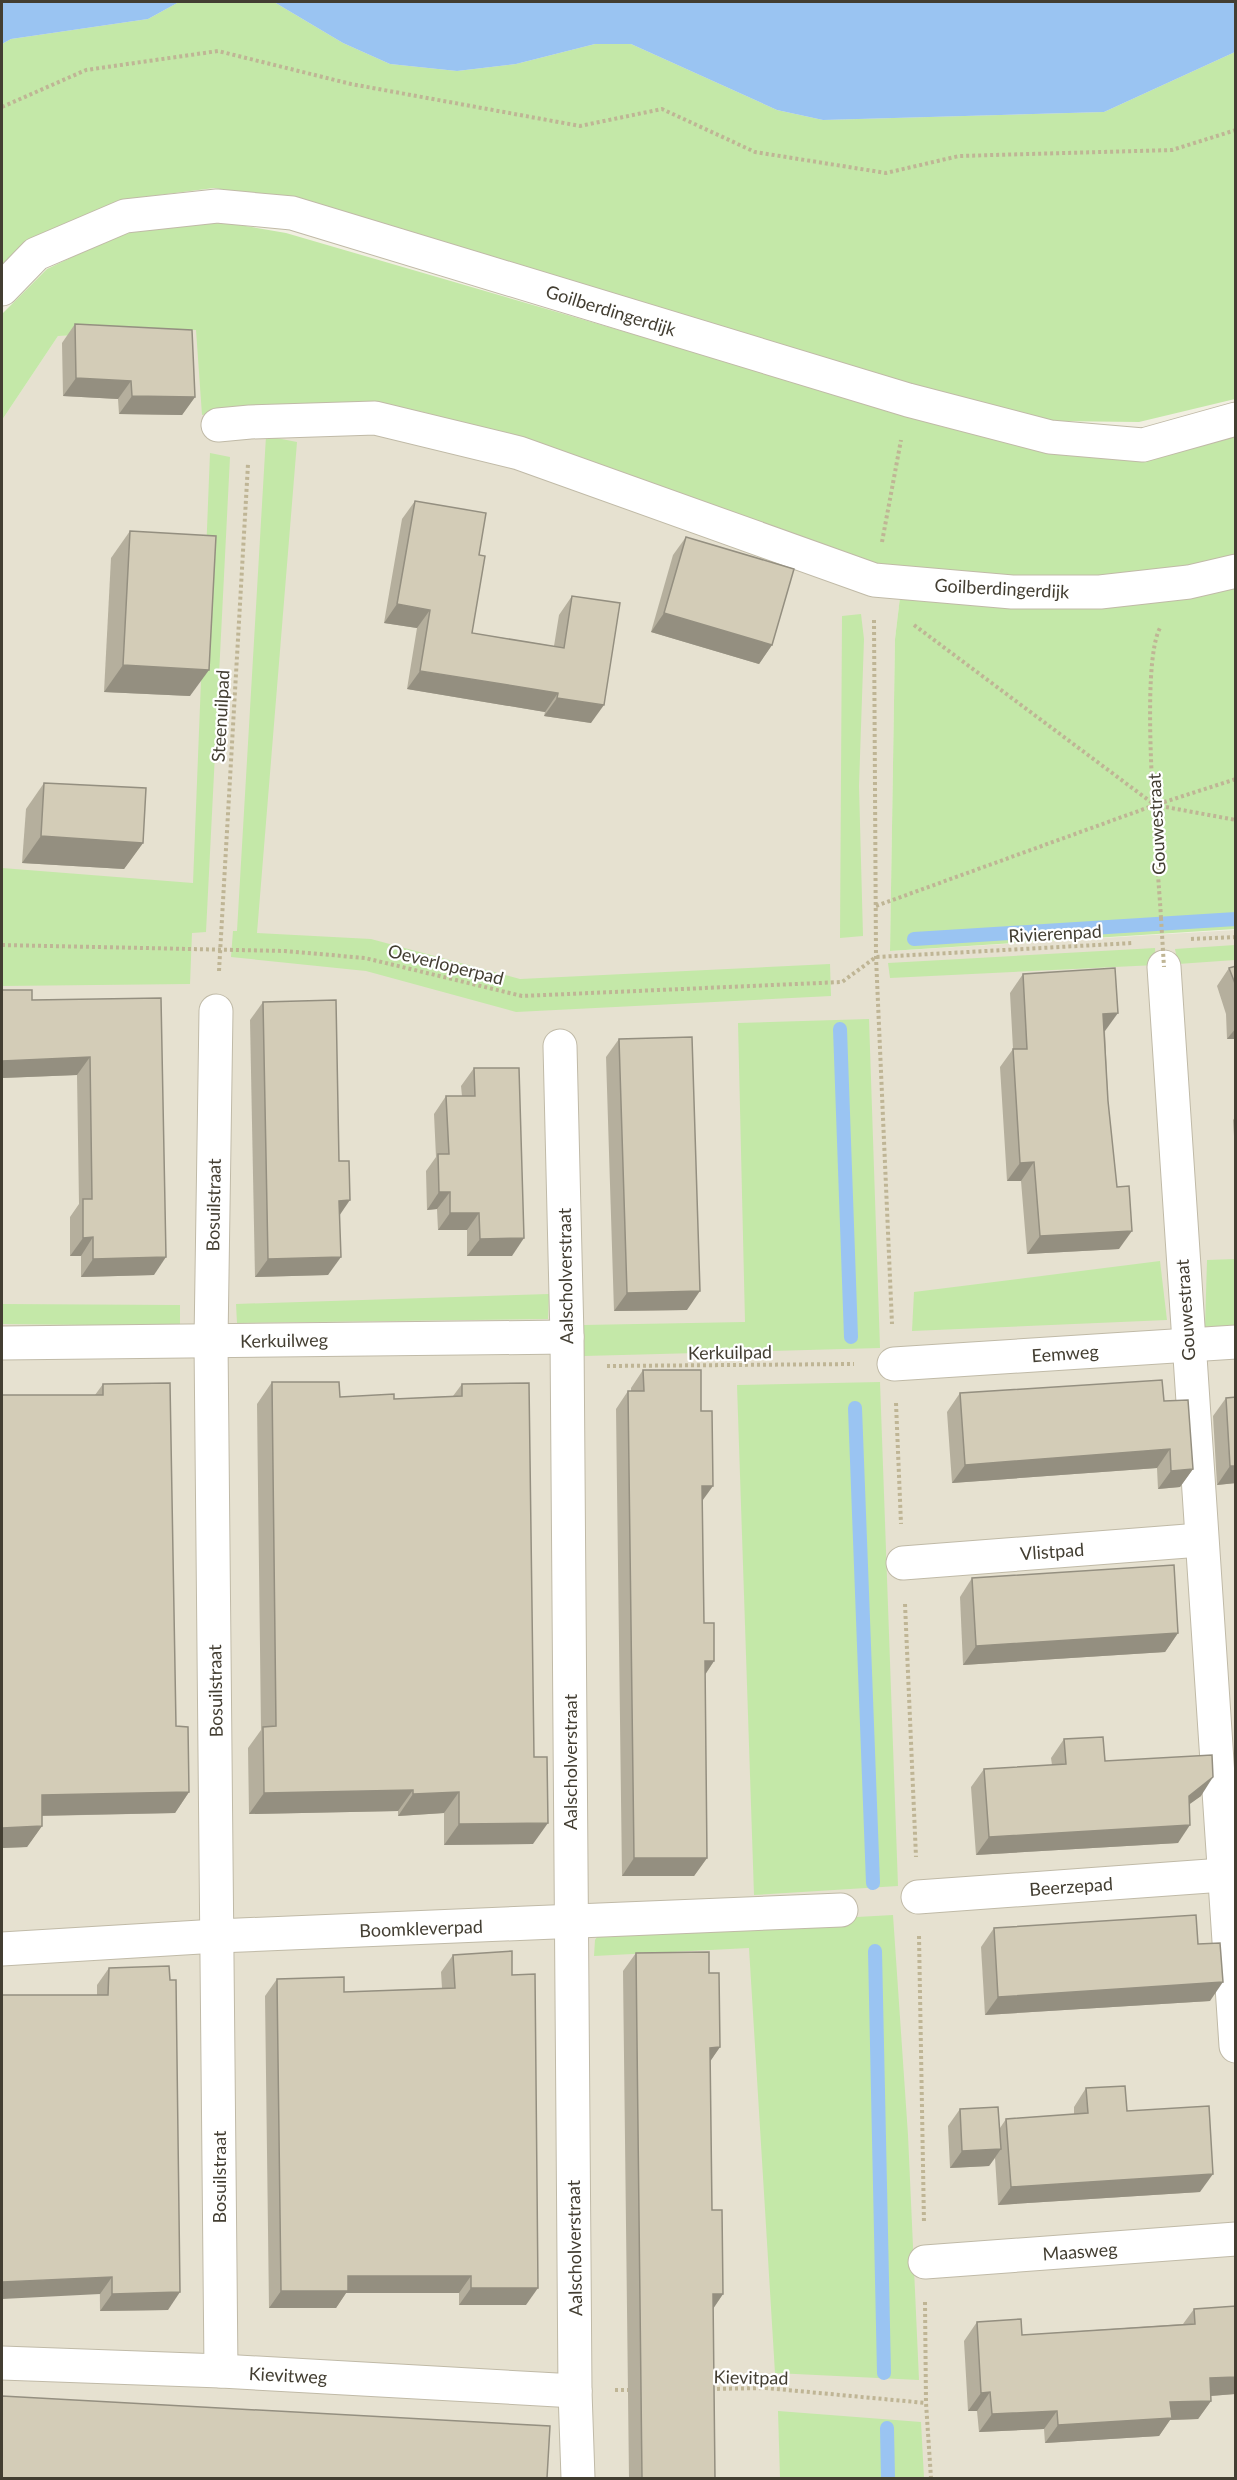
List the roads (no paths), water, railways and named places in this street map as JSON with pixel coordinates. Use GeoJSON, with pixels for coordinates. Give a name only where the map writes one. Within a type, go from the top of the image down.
{"type":"FeatureCollection","features":[{"type":"Feature","properties":{"kind":"street","name":"Goilberdingerdijk"},"geometry":{"type":"LineString","coordinates":[[2,289],[36,254],[125,216],[217,206],[292,213],[908,400],[1050,437],[1143,445],[1236,419]]}},
{"type":"Feature","properties":{"kind":"street","name":"Goilberdingerdijk"},"geometry":{"type":"LineString","coordinates":[[218,425],[375,418],[519,453],[874,580],[1012,592],[1100,592],[1189,582],[1236,571]]}},
{"type":"Feature","properties":{"kind":"street","name":"Gouwestraat"},"geometry":{"type":"LineString","coordinates":[[1163,948],[1187,1345],[1236,2046]]}},
{"type":"Feature","properties":{"kind":"street","name":"Bosuilstraat"},"geometry":{"type":"LineString","coordinates":[[216,1011],[211,1341],[221,2371]]}},
{"type":"Feature","properties":{"kind":"street","name":"Aalscholverstraat"},"geometry":{"type":"LineString","coordinates":[[560,1046],[567,1352],[575,2391],[578,2478]]}},
{"type":"Feature","properties":{"kind":"street","name":"Kerkuilweg"},"geometry":{"type":"LineString","coordinates":[[2,1343],[211,1341],[567,1352]]}},
{"type":"Feature","properties":{"kind":"street","name":"Eemweg"},"geometry":{"type":"LineString","coordinates":[[894,1364],[1236,1342]]}},
{"type":"Feature","properties":{"kind":"street","name":"Vlistpad"},"geometry":{"type":"LineString","coordinates":[[903,1563],[1200,1540]]}},
{"type":"Feature","properties":{"kind":"street","name":"Beerzepad"},"geometry":{"type":"LineString","coordinates":[[918,1897],[1223,1875]]}},
{"type":"Feature","properties":{"kind":"street","name":"Boomkleverpad"},"geometry":{"type":"LineString","coordinates":[[2,1949],[217,1936],[841,1910]]}},
{"type":"Feature","properties":{"kind":"street","name":"Maasweg"},"geometry":{"type":"LineString","coordinates":[[925,2262],[1236,2239]]}},
{"type":"Feature","properties":{"kind":"street","name":"Kievitweg"},"geometry":{"type":"LineString","coordinates":[[2,2363],[221,2371],[575,2391]]}},
{"type":"Feature","properties":{"kind":"water"},"geometry":{"type":"Polygon","coordinates":[[[2,2],[179,2],[148,19],[11,39],[2,44],[2,2]]]}},
{"type":"Feature","properties":{"kind":"water"},"geometry":{"type":"Polygon","coordinates":[[[274,2],[1235,2],[1235,52],[1104,112],[823,120],[777,110],[631,44],[595,44],[516,64],[457,71],[390,64],[343,43],[274,2]]]}},
{"type":"Feature","properties":{"kind":"waterway"},"geometry":{"type":"LineString","coordinates":[[914,939],[1236,919]]}},
{"type":"Feature","properties":{"kind":"waterway"},"geometry":{"type":"LineString","coordinates":[[840,1029],[851,1337]]}},
{"type":"Feature","properties":{"kind":"waterway"},"geometry":{"type":"LineString","coordinates":[[855,1408],[873,1883]]}},
{"type":"Feature","properties":{"kind":"waterway"},"geometry":{"type":"LineString","coordinates":[[875,1951],[884,2373]]}},
{"type":"Feature","properties":{"kind":"waterway"},"geometry":{"type":"LineString","coordinates":[[887,2428],[888,2478]]}}]}
